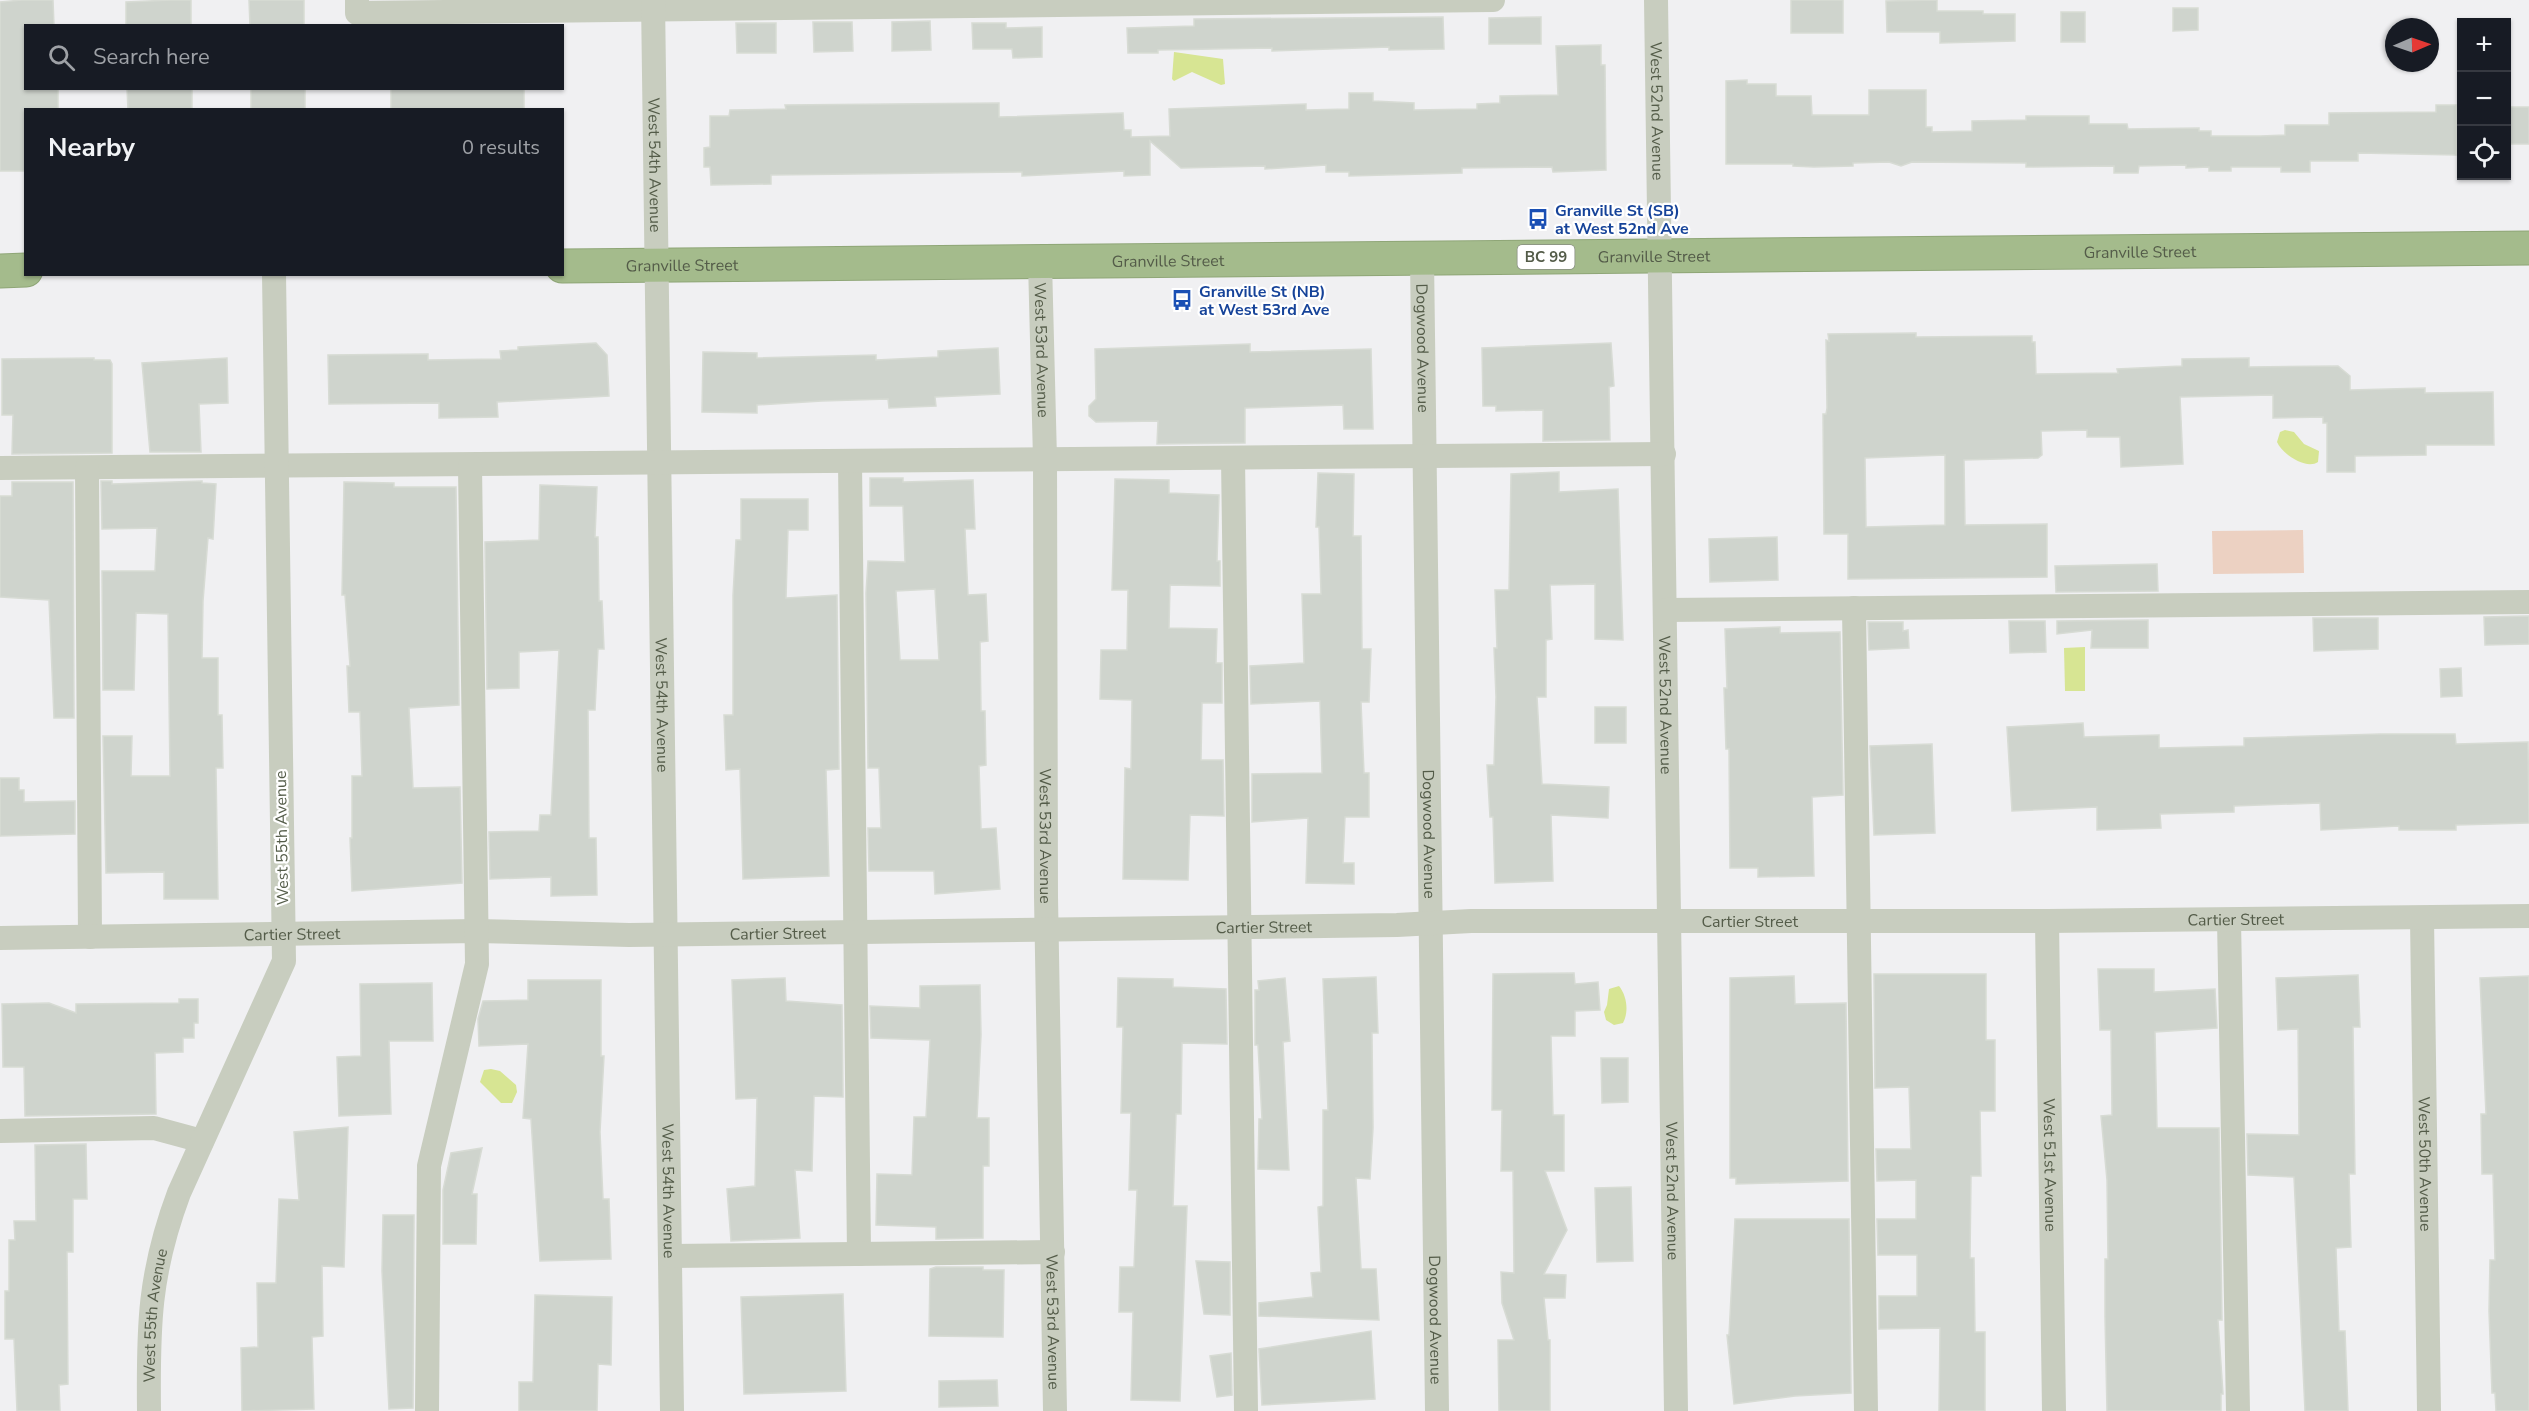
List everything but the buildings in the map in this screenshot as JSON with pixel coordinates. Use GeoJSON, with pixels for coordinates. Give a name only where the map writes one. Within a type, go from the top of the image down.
{"type":"FeatureCollection","features":[{"type":"Feature","properties":{"kind":"highway","name":"Granville Street"},"geometry":{"type":"LineString","coordinates":[[564,266],[2529,248]]}},
{"type":"Feature","properties":{"kind":"highway"},"geometry":{"type":"LineString","coordinates":[[0,271],[24,270]]}},
{"type":"Feature","properties":{"kind":"street"},"geometry":{"type":"LineString","coordinates":[[357,0],[357,14],[653,6],[1493,0]]}},
{"type":"Feature","properties":{"kind":"street","name":"West 52nd Avenue"},"geometry":{"type":"LineString","coordinates":[[1656,0],[1676,1411]]}},
{"type":"Feature","properties":{"kind":"street","name":"West 54th Avenue"},"geometry":{"type":"LineString","coordinates":[[653,6],[672,1411]]}},
{"type":"Feature","properties":{"kind":"street","name":"Dogwood Avenue"},"geometry":{"type":"LineString","coordinates":[[1422,258],[1437,1411]]}},
{"type":"Feature","properties":{"kind":"street","name":"West 53rd Avenue"},"geometry":{"type":"LineString","coordinates":[[1040,262],[1045,459],[1047,930],[1055,1411]]}},
{"type":"Feature","properties":{"kind":"street","name":"West 55th Avenue"},"geometry":{"type":"LineString","coordinates":[[149,1411],[148,1331],[158,1256],[179,1193],[283,966],[274,276]]}},
{"type":"Feature","properties":{"kind":"street"},"geometry":{"type":"LineString","coordinates":[[0,468],[275,468],[1664,454]]}},
{"type":"Feature","properties":{"kind":"street"},"geometry":{"type":"LineString","coordinates":[[1233,458],[1246,1411]]}},
{"type":"Feature","properties":{"kind":"street"},"geometry":{"type":"LineString","coordinates":[[850,462],[859,1254]]}},
{"type":"Feature","properties":{"kind":"street"},"geometry":{"type":"LineString","coordinates":[[428,1411],[429,1166],[477,964],[470,466]]}},
{"type":"Feature","properties":{"kind":"street"},"geometry":{"type":"LineString","coordinates":[[87,468],[90,937]]}},
{"type":"Feature","properties":{"kind":"street"},"geometry":{"type":"LineString","coordinates":[[1666,610],[2529,603]]}},
{"type":"Feature","properties":{"kind":"street"},"geometry":{"type":"LineString","coordinates":[[1854,608],[1866,1411]]}},
{"type":"Feature","properties":{"kind":"street","name":"Cartier Street"},"geometry":{"type":"LineString","coordinates":[[0,938],[477,931],[665,935],[1670,921],[2229,920],[2529,916]]}},
{"type":"Feature","properties":{"kind":"street","name":"West 50th Avenue"},"geometry":{"type":"LineString","coordinates":[[2422,918],[2429,1411]]}},
{"type":"Feature","properties":{"kind":"street"},"geometry":{"type":"LineString","coordinates":[[2229,920],[2238,1411]]}},
{"type":"Feature","properties":{"kind":"street","name":"West 51st Avenue"},"geometry":{"type":"LineString","coordinates":[[2047,921],[2054,1411]]}},
{"type":"Feature","properties":{"kind":"street"},"geometry":{"type":"LineString","coordinates":[[0,1131],[154,1128],[202,1140]]}},
{"type":"Feature","properties":{"kind":"street"},"geometry":{"type":"LineString","coordinates":[[670,1256],[1053,1252]]}},
{"type":"Feature","properties":{"kind":"shaded area"},"geometry":{"type":"Polygon","coordinates":[[[1174,52],[1223,59],[1225,84],[1221,85],[1192,72],[1174,81],[1172,79],[1174,52]]]}},
{"type":"Feature","properties":{"kind":"shaded area"},"geometry":{"type":"Polygon","coordinates":[[[2285,430],[2294,432],[2304,444],[2319,451],[2318,462],[2307,464],[2289,456],[2277,442],[2280,432],[2285,430]]]}},
{"type":"Feature","properties":{"kind":"shaded area"},"geometry":{"type":"Polygon","coordinates":[[[2303,530],[2304,573],[2213,574],[2212,531],[2303,530]]]}},
{"type":"Feature","properties":{"kind":"shaded area"},"geometry":{"type":"Polygon","coordinates":[[[2085,647],[2085,691],[2065,691],[2064,648],[2085,647]]]}},
{"type":"Feature","properties":{"kind":"shaded area"},"geometry":{"type":"Polygon","coordinates":[[[1619,986],[1625,999],[1626,1014],[1623,1023],[1614,1025],[1606,1020],[1604,1012],[1609,989],[1619,986]]]}},
{"type":"Feature","properties":{"kind":"shaded area"},"geometry":{"type":"Polygon","coordinates":[[[484,1070],[500,1071],[516,1085],[517,1092],[512,1103],[501,1103],[480,1082],[484,1070]]]}},
{"type":"Feature","properties":{"kind":"place","name":"Granville St (SB) at West 52nd Ave"},"geometry":{"type":"Point","coordinates":[1538,219]}},
{"type":"Feature","properties":{"kind":"place","name":"Granville St (NB) at West 53rd Ave"},"geometry":{"type":"Point","coordinates":[1182,300]}}]}
